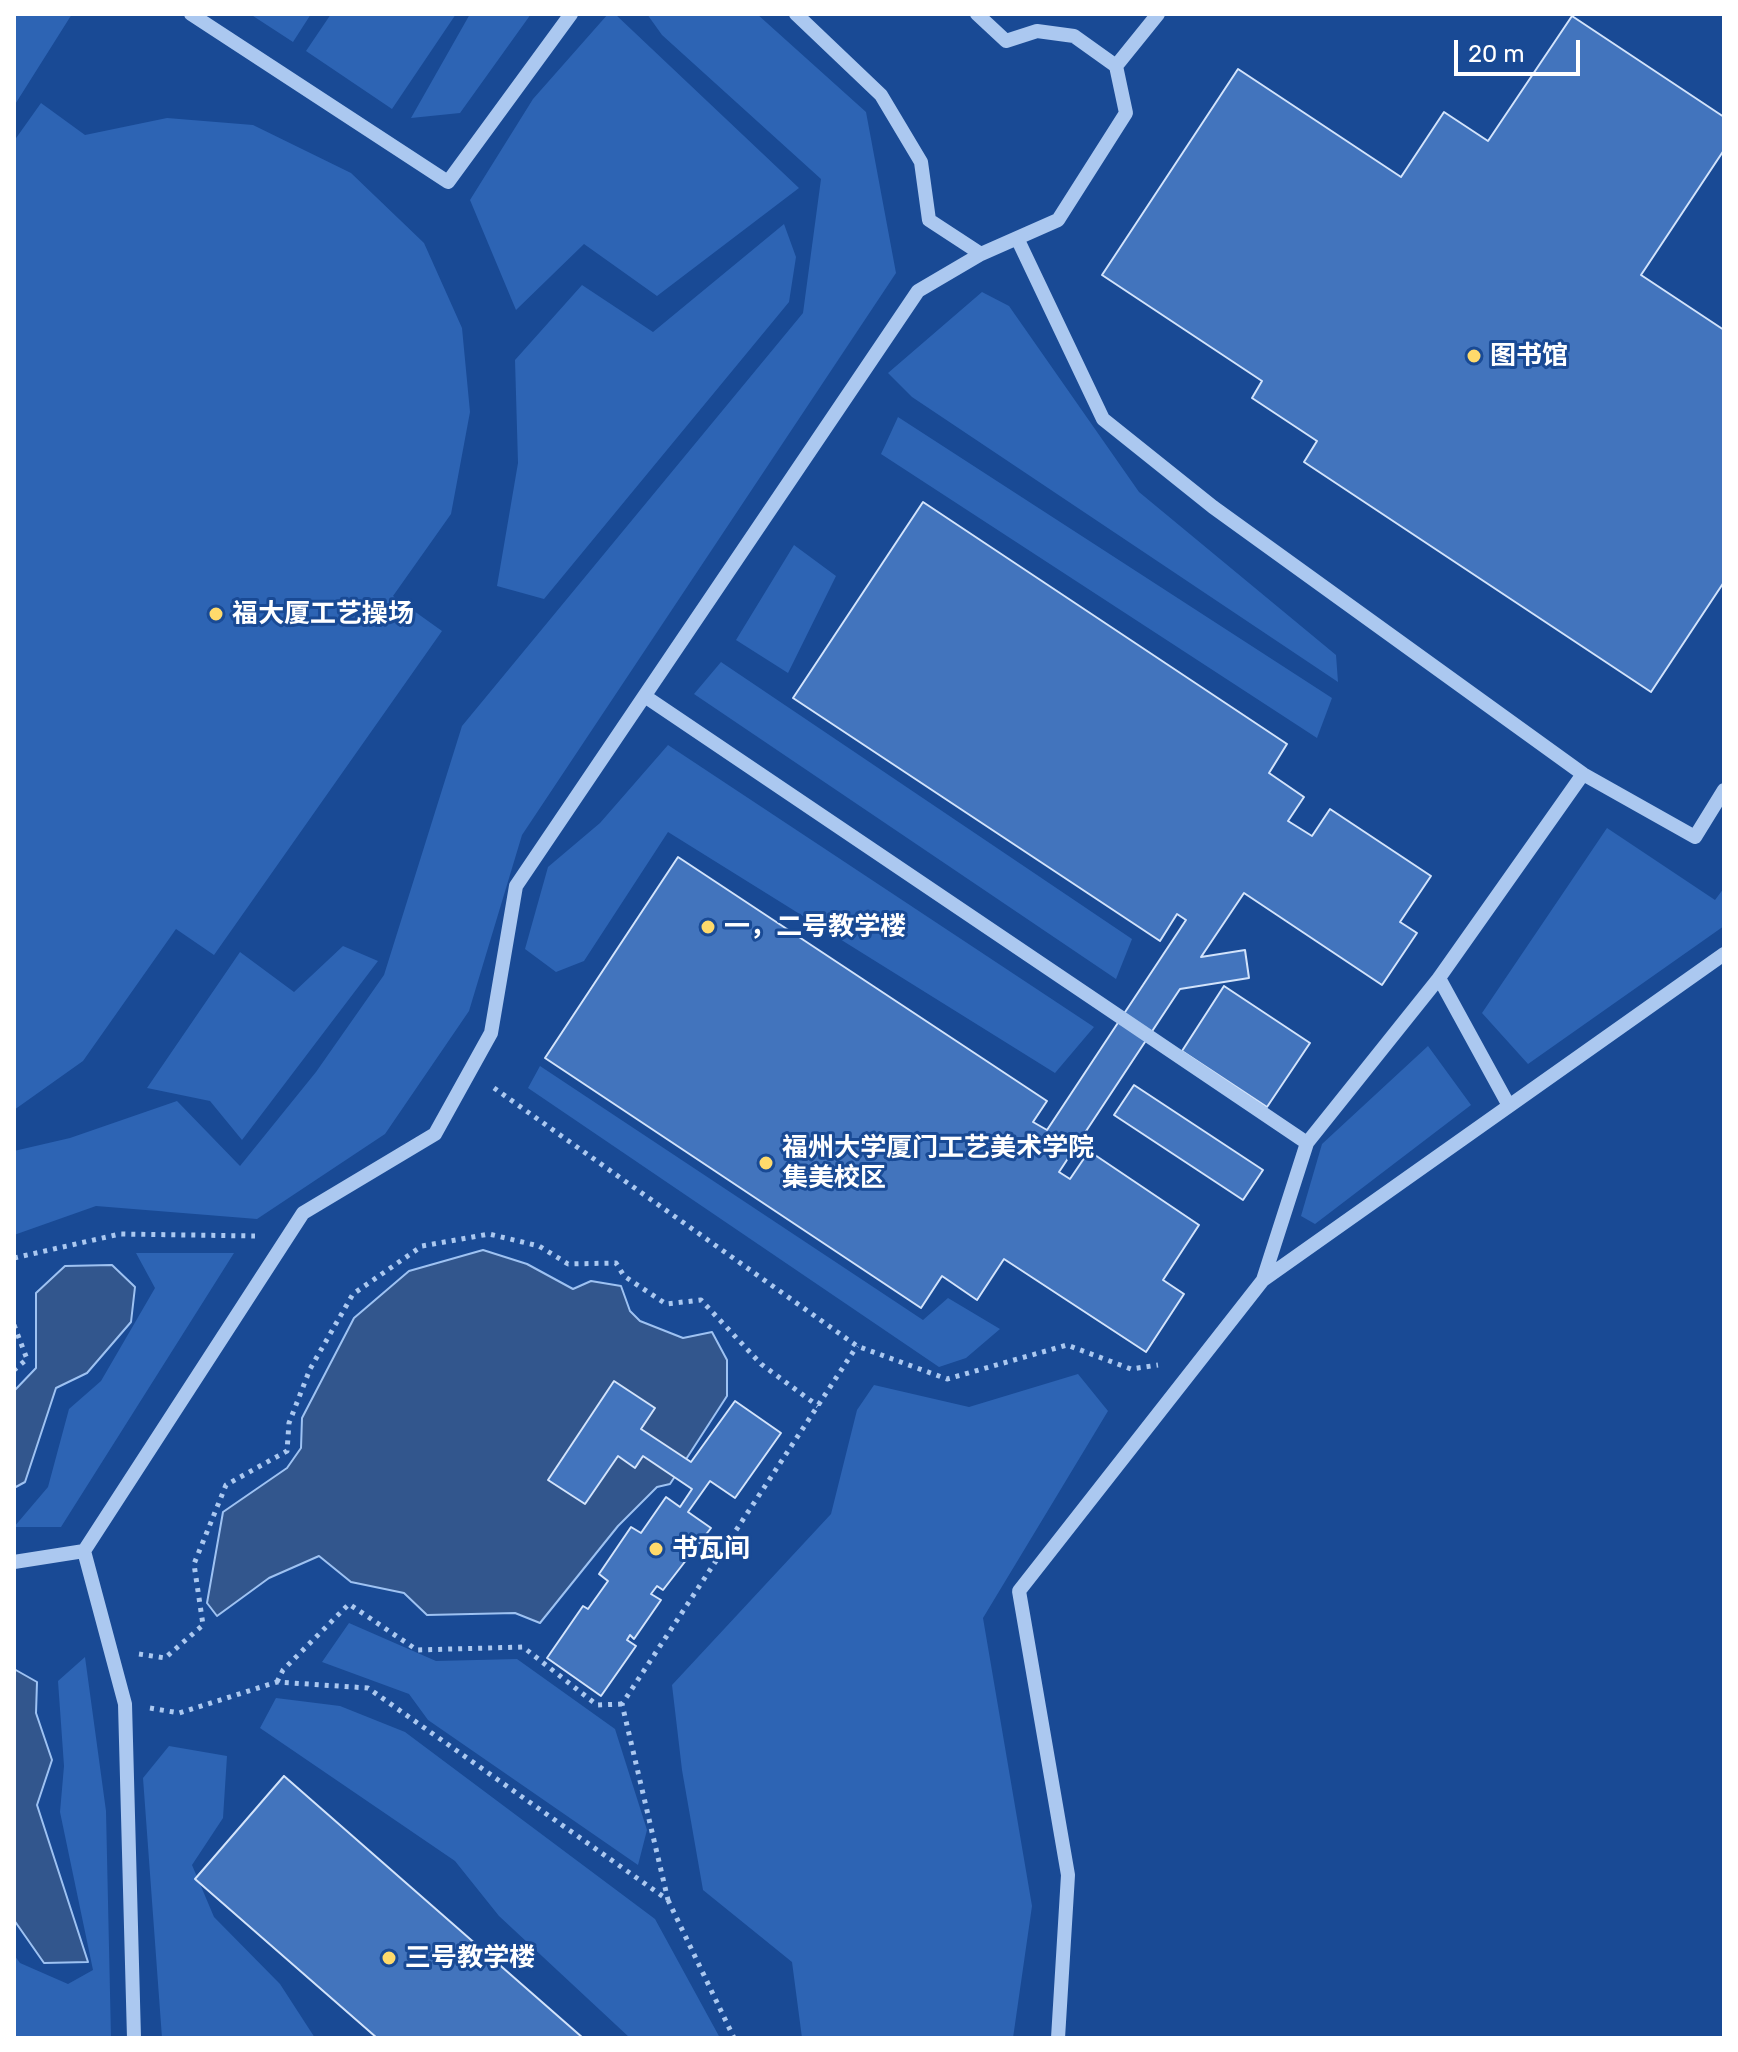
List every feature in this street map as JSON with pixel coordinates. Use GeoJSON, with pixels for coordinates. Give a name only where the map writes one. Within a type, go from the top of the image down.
{"type":"FeatureCollection","features":[{"type":"Feature","properties":{"kind":"street"},"geometry":{"type":"LineString","coordinates":[[191,14],[448,182],[571,14]]}},
{"type":"Feature","properties":{"kind":"street"},"geometry":{"type":"LineString","coordinates":[[796,14],[881,95],[921,162],[929,220],[981,254]]}},
{"type":"Feature","properties":{"kind":"street"},"geometry":{"type":"LineString","coordinates":[[14,1562],[84,1551],[303,1213],[435,1134],[491,1033],[516,886],[918,291],[981,254],[1058,220],[1126,113],[1116,66],[1074,36],[1037,31],[1006,41],[977,14]]}},
{"type":"Feature","properties":{"kind":"street"},"geometry":{"type":"LineString","coordinates":[[1116,66],[1158,14]]}},
{"type":"Feature","properties":{"kind":"street"},"geometry":{"type":"LineString","coordinates":[[1017,238],[1103,419],[1213,507],[1583,774],[1695,837],[1724,790]]}},
{"type":"Feature","properties":{"kind":"street"},"geometry":{"type":"LineString","coordinates":[[646,697],[1307,1143]]}},
{"type":"Feature","properties":{"kind":"street"},"geometry":{"type":"LineString","coordinates":[[1263,1280],[1307,1143],[1439,978],[1583,774]]}},
{"type":"Feature","properties":{"kind":"street"},"geometry":{"type":"LineString","coordinates":[[1058,2038],[1068,1875],[1019,1591],[1263,1280],[1724,954]]}},
{"type":"Feature","properties":{"kind":"street"},"geometry":{"type":"LineString","coordinates":[[1439,978],[1508,1104]]}},
{"type":"Feature","properties":{"kind":"street"},"geometry":{"type":"LineString","coordinates":[[84,1551],[125,1704],[134,2038]]}},
{"type":"Feature","properties":{"kind":"path"},"geometry":{"type":"LineString","coordinates":[[470,1071],[857,1346],[947,1379],[1067,1345],[1131,1369],[1202,1358]]}},
{"type":"Feature","properties":{"kind":"path"},"geometry":{"type":"LineString","coordinates":[[14,1258],[120,1234],[288,1237]]}},
{"type":"Feature","properties":{"kind":"path"},"geometry":{"type":"LineString","coordinates":[[111,1650],[165,1658],[203,1625],[194,1564],[226,1485],[287,1451],[289,1423],[310,1369],[353,1294],[422,1246],[489,1234],[539,1246],[568,1264],[616,1263],[624,1276],[666,1304],[701,1300],[761,1364],[818,1406]]}},
{"type":"Feature","properties":{"kind":"path"},"geometry":{"type":"LineString","coordinates":[[14,1325],[27,1359],[14,1370]]}},
{"type":"Feature","properties":{"kind":"path"},"geometry":{"type":"LineString","coordinates":[[734,2038],[668,1900],[622,1704],[857,1346]]}},
{"type":"Feature","properties":{"kind":"path"},"geometry":{"type":"LineString","coordinates":[[277,1682],[283,1670],[349,1604],[417,1650],[523,1647],[597,1705],[622,1704]]}},
{"type":"Feature","properties":{"kind":"path"},"geometry":{"type":"LineString","coordinates":[[125,1704],[179,1713],[277,1682],[368,1688],[668,1900]]}},
{"type":"Feature","properties":{"kind":"shaded area"},"geometry":{"type":"Polygon","coordinates":[[[14,14],[72,14],[14,106],[14,14]]]}},
{"type":"Feature","properties":{"kind":"shaded area"},"geometry":{"type":"Polygon","coordinates":[[[250,14],[311,14],[293,42],[250,14]]]}},
{"type":"Feature","properties":{"kind":"shaded area"},"geometry":{"type":"Polygon","coordinates":[[[331,14],[456,14],[392,109],[306,51],[331,14]]]}},
{"type":"Feature","properties":{"kind":"shaded area"},"geometry":{"type":"Polygon","coordinates":[[[470,14],[531,14],[460,113],[411,118],[470,14]]]}},
{"type":"Feature","properties":{"kind":"shaded area"},"geometry":{"type":"Polygon","coordinates":[[[608,14],[615,14],[799,188],[657,296],[584,244],[516,310],[470,200],[533,99],[608,14]]]}},
{"type":"Feature","properties":{"kind":"shaded area"},"geometry":{"type":"Polygon","coordinates":[[[647,14],[757,14],[866,112],[896,273],[522,835],[469,1011],[385,1134],[257,1219],[96,1206],[14,1235],[14,1151],[70,1138],[177,1101],[240,1166],[316,1072],[384,975],[462,726],[803,313],[821,179],[662,35],[647,14]]]}},
{"type":"Feature","properties":{"kind":"shaded area","name":"福大厦工艺操场"},"geometry":{"type":"Polygon","coordinates":[[[41,103],[85,135],[167,118],[253,125],[351,173],[424,243],[462,328],[470,412],[451,514],[393,596],[442,631],[214,955],[176,929],[83,1061],[14,1110],[14,141],[41,103]]]}},
{"type":"Feature","properties":{"kind":"shaded area"},"geometry":{"type":"Polygon","coordinates":[[[784,224],[796,257],[789,302],[544,599],[497,586],[518,463],[515,360],[582,285],[653,332],[784,224]]]}},
{"type":"Feature","properties":{"kind":"shaded area"},"geometry":{"type":"Polygon","coordinates":[[[982,292],[1009,306],[1139,492],[1336,655],[1338,682],[912,397],[888,373],[982,292]]]}},
{"type":"Feature","properties":{"kind":"shaded area"},"geometry":{"type":"Polygon","coordinates":[[[898,417],[1332,698],[1317,738],[881,454],[898,417]]]}},
{"type":"Feature","properties":{"kind":"shaded area"},"geometry":{"type":"Polygon","coordinates":[[[794,545],[836,576],[788,673],[736,640],[794,545]]]}},
{"type":"Feature","properties":{"kind":"shaded area"},"geometry":{"type":"Polygon","coordinates":[[[721,662],[1132,939],[1116,979],[694,694],[721,662]]]}},
{"type":"Feature","properties":{"kind":"shaded area"},"geometry":{"type":"Polygon","coordinates":[[[668,745],[1094,1027],[1055,1073],[668,832],[584,961],[556,972],[525,949],[548,867],[600,823],[668,745]]]}},
{"type":"Feature","properties":{"kind":"shaded area"},"geometry":{"type":"Polygon","coordinates":[[[1607,828],[1715,900],[1724,888],[1724,926],[1528,1064],[1482,1013],[1607,828]]]}},
{"type":"Feature","properties":{"kind":"shaded area"},"geometry":{"type":"Polygon","coordinates":[[[343,946],[378,961],[242,1140],[210,1101],[147,1088],[240,952],[294,992],[343,946]]]}},
{"type":"Feature","properties":{"kind":"shaded area"},"geometry":{"type":"Polygon","coordinates":[[[1428,1046],[1471,1105],[1315,1224],[1301,1216],[1322,1144],[1428,1046]]]}},
{"type":"Feature","properties":{"kind":"shaded area"},"geometry":{"type":"Polygon","coordinates":[[[540,1066],[923,1320],[948,1298],[1000,1329],[966,1358],[939,1367],[528,1088],[540,1066]]]}},
{"type":"Feature","properties":{"kind":"shaded area"},"geometry":{"type":"Polygon","coordinates":[[[483,1250],[527,1264],[573,1289],[591,1281],[621,1286],[630,1311],[640,1321],[683,1338],[712,1332],[727,1360],[727,1396],[670,1484],[657,1487],[618,1526],[540,1623],[515,1613],[427,1615],[404,1593],[351,1582],[319,1556],[269,1578],[217,1616],[207,1603],[223,1512],[287,1468],[301,1448],[302,1418],[354,1318],[409,1271],[483,1250]]]}},
{"type":"Feature","properties":{"kind":"shaded area"},"geometry":{"type":"Polygon","coordinates":[[[136,1253],[234,1253],[61,1527],[14,1527],[48,1487],[69,1409],[101,1381],[155,1288],[136,1253]]]}},
{"type":"Feature","properties":{"kind":"shaded area"},"geometry":{"type":"Polygon","coordinates":[[[112,1265],[135,1287],[131,1322],[87,1373],[56,1388],[25,1482],[14,1488],[14,1391],[36,1368],[36,1293],[65,1266],[112,1265]]]}},
{"type":"Feature","properties":{"kind":"shaded area"},"geometry":{"type":"Polygon","coordinates":[[[1078,1374],[1108,1411],[983,1618],[1032,1906],[1013,2038],[802,2038],[792,1962],[703,1890],[682,1770],[672,1685],[831,1514],[857,1410],[874,1385],[969,1407],[1078,1374]]]}},
{"type":"Feature","properties":{"kind":"shaded area"},"geometry":{"type":"Polygon","coordinates":[[[349,1623],[436,1661],[517,1659],[615,1729],[647,1830],[638,1865],[428,1720],[409,1694],[322,1662],[349,1623]]]}},
{"type":"Feature","properties":{"kind":"shaded area"},"geometry":{"type":"Polygon","coordinates":[[[85,1657],[106,1811],[111,2038],[14,2038],[14,1955],[20,1963],[68,1984],[93,1970],[60,1812],[64,1766],[58,1681],[85,1657]]]}},
{"type":"Feature","properties":{"kind":"shaded area"},"geometry":{"type":"Polygon","coordinates":[[[14,1669],[37,1682],[36,1713],[52,1760],[37,1805],[88,1962],[44,1963],[14,1920],[14,1669]]]}},
{"type":"Feature","properties":{"kind":"shaded area"},"geometry":{"type":"Polygon","coordinates":[[[276,1698],[340,1706],[405,1732],[655,1919],[720,2038],[630,2038],[499,1916],[455,1861],[260,1728],[276,1698]]]}},
{"type":"Feature","properties":{"kind":"shaded area"},"geometry":{"type":"Polygon","coordinates":[[[169,1746],[227,1756],[223,1818],[192,1865],[214,1917],[280,1984],[315,2038],[162,2038],[143,1778],[169,1746]]]}},
{"type":"Feature","properties":{"kind":"building","name":"图书馆"},"geometry":{"type":"Polygon","coordinates":[[[1572,16],[1724,117],[1724,150],[1641,275],[1724,330],[1724,582],[1651,692],[1304,462],[1317,441],[1252,398],[1262,381],[1102,275],[1238,69],[1401,177],[1444,112],[1488,141],[1572,16]]]}},
{"type":"Feature","properties":{"kind":"building","name":"一，二号教学楼"},"geometry":{"type":"Polygon","coordinates":[[[923,502],[1287,744],[1269,773],[1304,797],[1288,821],[1312,836],[1330,809],[1431,876],[1400,922],[1417,933],[1382,985],[1244,893],[1201,957],[1245,950],[1249,978],[1180,989],[1059,1172],[1070,1179],[1089,1151],[1199,1225],[1163,1280],[1184,1294],[1146,1352],[1004,1259],[977,1300],[942,1276],[921,1308],[545,1058],[678,857],[1047,1101],[1033,1122],[1047,1130],[1186,920],[1177,914],[1160,941],[793,698],[923,502]]]}},
{"type":"Feature","properties":{"kind":"building"},"geometry":{"type":"Polygon","coordinates":[[[1224,986],[1310,1043],[1267,1107],[1182,1051],[1224,986]]]}},
{"type":"Feature","properties":{"kind":"building"},"geometry":{"type":"Polygon","coordinates":[[[1134,1085],[1263,1170],[1243,1200],[1114,1115],[1134,1085]]]}},
{"type":"Feature","properties":{"kind":"building","name":"书瓦间"},"geometry":{"type":"Polygon","coordinates":[[[614,1381],[655,1408],[641,1429],[691,1462],[735,1401],[781,1433],[735,1498],[710,1481],[688,1512],[711,1528],[663,1590],[657,1586],[651,1594],[661,1600],[634,1639],[630,1635],[627,1640],[636,1646],[601,1696],[547,1658],[583,1606],[588,1609],[608,1581],[599,1574],[631,1527],[641,1533],[666,1497],[680,1507],[692,1489],[643,1456],[635,1468],[618,1456],[585,1504],[548,1480],[614,1381]]]}},
{"type":"Feature","properties":{"kind":"building","name":"三号教学楼"},"geometry":{"type":"Polygon","coordinates":[[[284,1776],[583,2038],[377,2038],[195,1879],[284,1776]]]}},
{"type":"Feature","properties":{"kind":"place","name":"图书馆"},"geometry":{"type":"Point","coordinates":[1474,356]}},
{"type":"Feature","properties":{"kind":"place","name":"福大厦工艺操场"},"geometry":{"type":"Point","coordinates":[216,614]}},
{"type":"Feature","properties":{"kind":"place","name":"一，二号教学楼"},"geometry":{"type":"Point","coordinates":[708,927]}},
{"type":"Feature","properties":{"kind":"place","name":"福州大学厦门工艺美术学院 集美校区"},"geometry":{"type":"Point","coordinates":[766,1163]}},
{"type":"Feature","properties":{"kind":"place","name":"书瓦间"},"geometry":{"type":"Point","coordinates":[656,1549]}},
{"type":"Feature","properties":{"kind":"place","name":"三号教学楼"},"geometry":{"type":"Point","coordinates":[389,1958]}}]}
